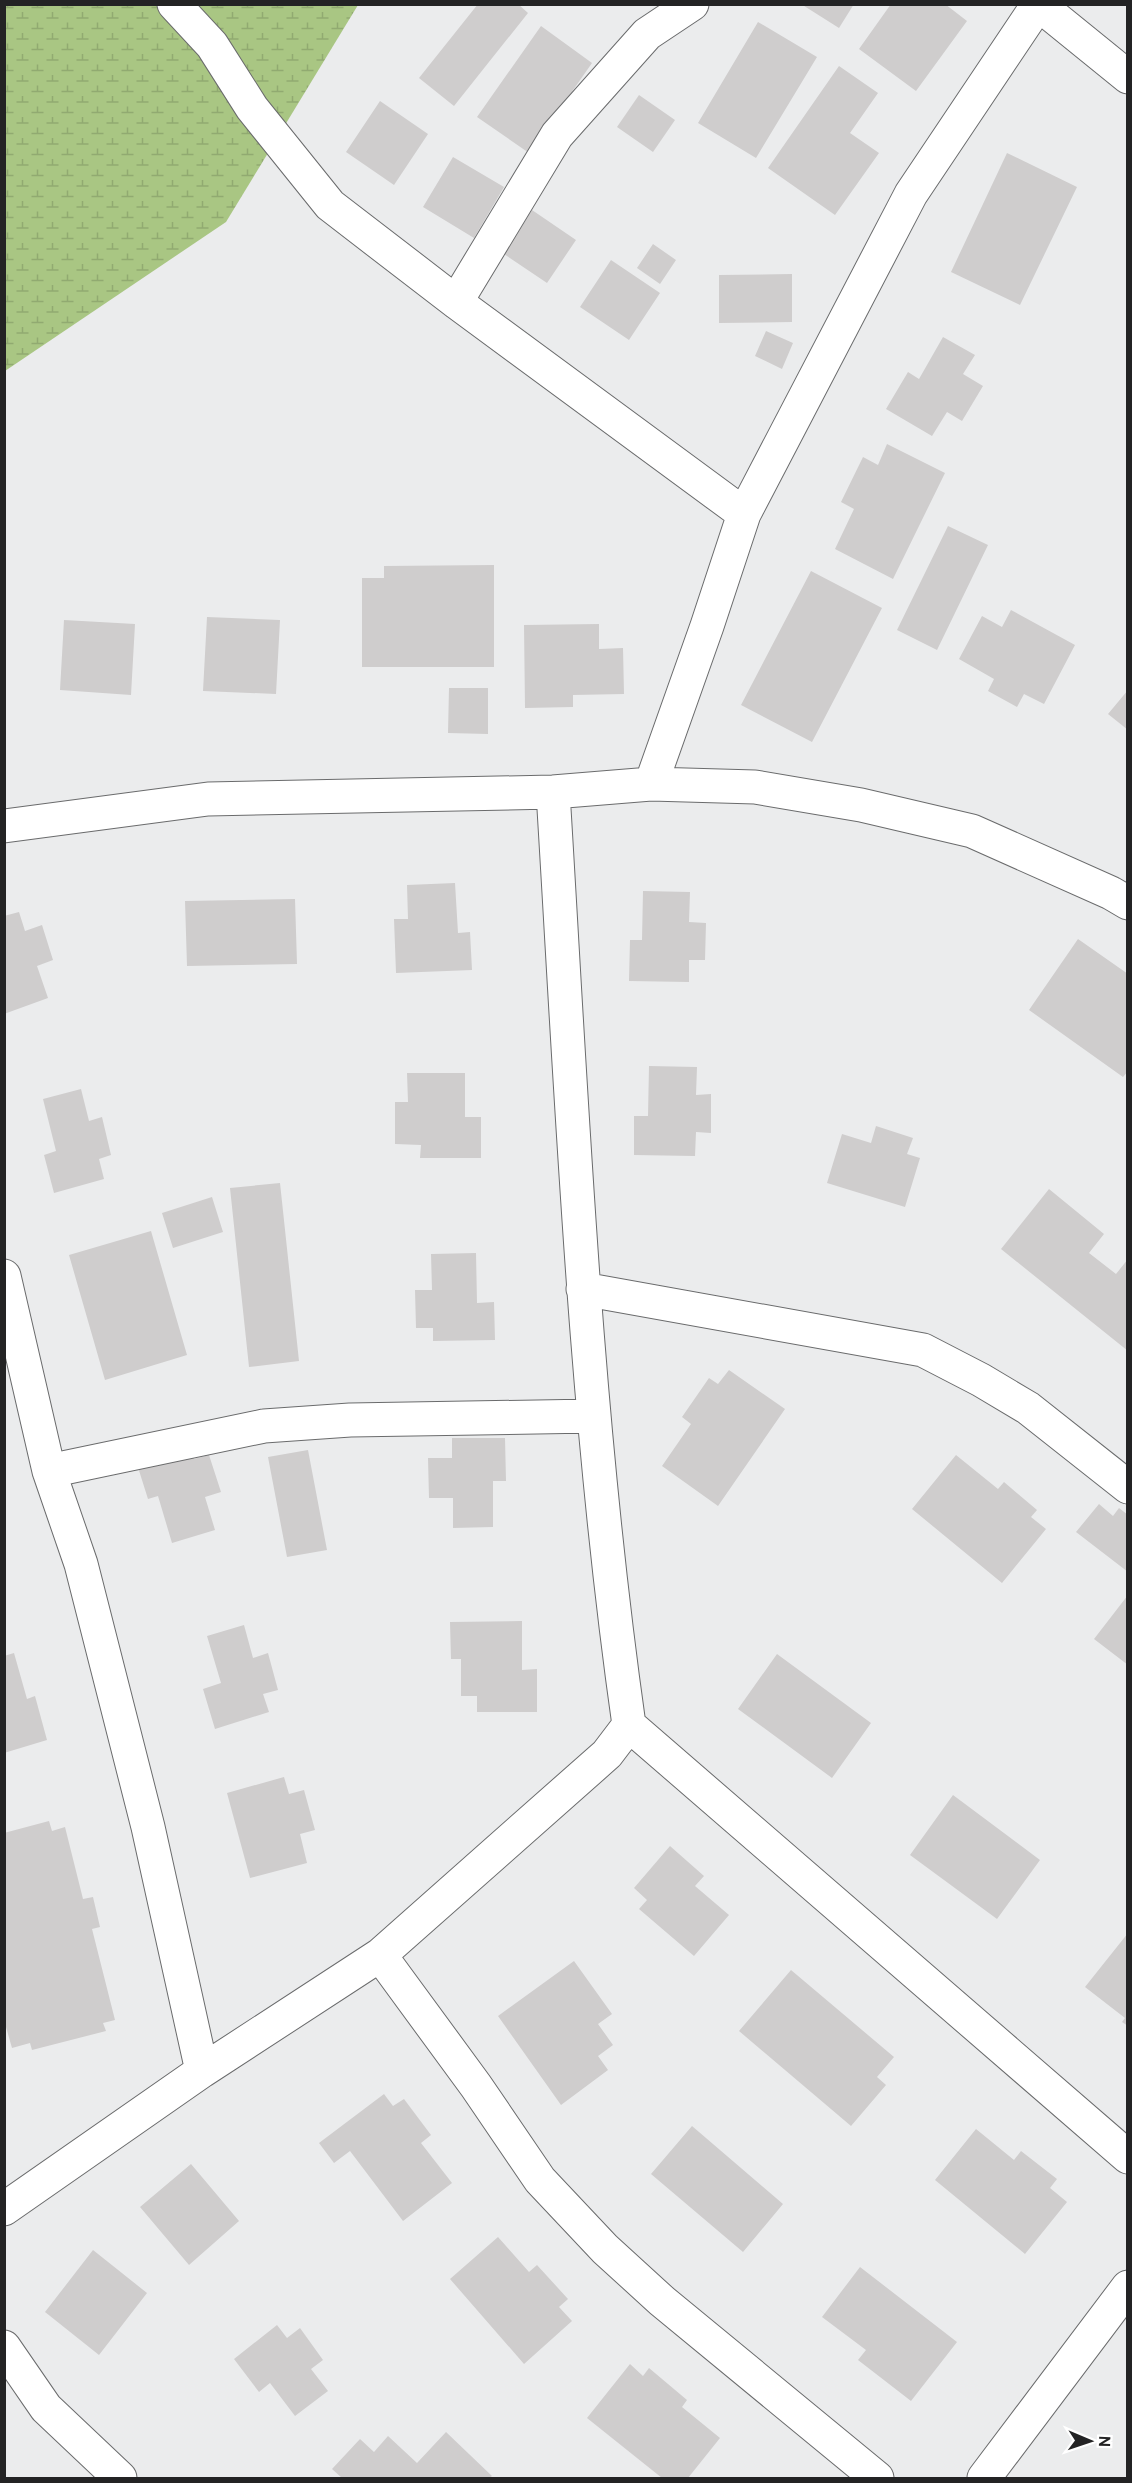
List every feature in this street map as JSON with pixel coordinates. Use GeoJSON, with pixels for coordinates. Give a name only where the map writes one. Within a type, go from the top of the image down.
{"type":"FeatureCollection","features":[{"type":"Feature","properties":{"kind":"street"},"geometry":{"type":"LineString","coordinates":[[174,4],[212,45],[252,108],[330,205],[456,302],[744,514]]}},
{"type":"Feature","properties":{"kind":"street"},"geometry":{"type":"LineString","coordinates":[[456,302],[557,135],[647,34],[692,4]]}},
{"type":"Feature","properties":{"kind":"street"},"geometry":{"type":"LineString","coordinates":[[651,784],[744,514],[911,194],[1037,5],[1128,76]]}},
{"type":"Feature","properties":{"kind":"street"},"geometry":{"type":"LineString","coordinates":[[4,826],[208,799],[553,792],[651,784],[755,787],[861,805],[972,831],[1111,893],[1128,903]]}},
{"type":"Feature","properties":{"kind":"street"},"geometry":{"type":"LineString","coordinates":[[4,2209],[202,2071],[380,1955],[607,1754],[628,1725],[594,1416],[583,1289],[553,792]]}},
{"type":"Feature","properties":{"kind":"street"},"geometry":{"type":"LineString","coordinates":[[4,1276],[49,1471],[81,1564],[148,1827],[202,2071]]}},
{"type":"Feature","properties":{"kind":"street"},"geometry":{"type":"LineString","coordinates":[[583,1289],[923,1350],[1028,1408],[1128,1487]]}},
{"type":"Feature","properties":{"kind":"street"},"geometry":{"type":"LineString","coordinates":[[49,1471],[264,1426],[350,1420],[594,1416]]}},
{"type":"Feature","properties":{"kind":"street"},"geometry":{"type":"LineString","coordinates":[[628,1725],[1128,2157]]}},
{"type":"Feature","properties":{"kind":"street"},"geometry":{"type":"LineString","coordinates":[[380,1955],[476,2086],[540,2180],[605,2249],[662,2301],[877,2478]]}},
{"type":"Feature","properties":{"kind":"street"},"geometry":{"type":"LineString","coordinates":[[984,2478],[1128,2288]]}},
{"type":"Feature","properties":{"kind":"street"},"geometry":{"type":"LineString","coordinates":[[4,2347],[46,2408],[120,2478]]}},
{"type":"Feature","properties":{"kind":"green space"},"geometry":{"type":"Polygon","coordinates":[[[5,5],[358,5],[226,222],[5,371],[5,5]]]}},
{"type":"Feature","properties":{"kind":"building"},"geometry":{"type":"Polygon","coordinates":[[[478,4],[518,4],[528,13],[454,106],[419,78],[478,4]]]}},
{"type":"Feature","properties":{"kind":"building"},"geometry":{"type":"Polygon","coordinates":[[[801,4],[854,4],[839,28],[801,4]]]}},
{"type":"Feature","properties":{"kind":"building"},"geometry":{"type":"Polygon","coordinates":[[[891,4],[945,4],[967,21],[916,91],[859,49],[891,4]]]}},
{"type":"Feature","properties":{"kind":"building"},"geometry":{"type":"Polygon","coordinates":[[[758,22],[817,57],[756,158],[698,123],[758,22]]]}},
{"type":"Feature","properties":{"kind":"building"},"geometry":{"type":"Polygon","coordinates":[[[541,26],[592,63],[529,153],[477,117],[541,26]]]}},
{"type":"Feature","properties":{"kind":"building"},"geometry":{"type":"Polygon","coordinates":[[[839,66],[878,93],[850,133],[879,153],[835,215],[768,168],[839,66]]]}},
{"type":"Feature","properties":{"kind":"building"},"geometry":{"type":"Polygon","coordinates":[[[639,95],[675,120],[653,152],[617,127],[639,95]]]}},
{"type":"Feature","properties":{"kind":"building"},"geometry":{"type":"Polygon","coordinates":[[[380,101],[428,134],[394,185],[346,152],[380,101]]]}},
{"type":"Feature","properties":{"kind":"building"},"geometry":{"type":"Polygon","coordinates":[[[1007,153],[1077,187],[1020,305],[951,272],[1007,153]]]}},
{"type":"Feature","properties":{"kind":"building"},"geometry":{"type":"Polygon","coordinates":[[[453,157],[504,187],[474,238],[423,207],[453,157]]]}},
{"type":"Feature","properties":{"kind":"building"},"geometry":{"type":"Polygon","coordinates":[[[532,210],[576,240],[547,283],[504,254],[532,210]]]}},
{"type":"Feature","properties":{"kind":"building"},"geometry":{"type":"Polygon","coordinates":[[[653,244],[676,260],[660,284],[637,268],[653,244]]]}},
{"type":"Feature","properties":{"kind":"building"},"geometry":{"type":"Polygon","coordinates":[[[611,260],[660,293],[629,340],[580,307],[611,260]]]}},
{"type":"Feature","properties":{"kind":"building"},"geometry":{"type":"Polygon","coordinates":[[[792,274],[792,322],[719,323],[719,275],[792,274]]]}},
{"type":"Feature","properties":{"kind":"building"},"geometry":{"type":"Polygon","coordinates":[[[766,331],[793,343],[782,369],[755,356],[766,331]]]}},
{"type":"Feature","properties":{"kind":"building"},"geometry":{"type":"Polygon","coordinates":[[[943,337],[975,355],[963,374],[983,386],[962,421],[947,412],[932,436],[886,409],[908,372],[919,379],[943,337]]]}},
{"type":"Feature","properties":{"kind":"building"},"geometry":{"type":"Polygon","coordinates":[[[887,444],[945,473],[893,579],[835,549],[854,509],[841,502],[863,457],[878,465],[887,444]]]}},
{"type":"Feature","properties":{"kind":"building"},"geometry":{"type":"Polygon","coordinates":[[[948,526],[988,545],[937,650],[897,630],[948,526]]]}},
{"type":"Feature","properties":{"kind":"building"},"geometry":{"type":"Polygon","coordinates":[[[494,565],[494,667],[362,667],[362,578],[384,578],[384,566],[494,565]]]}},
{"type":"Feature","properties":{"kind":"building"},"geometry":{"type":"Polygon","coordinates":[[[811,571],[882,608],[812,742],[741,705],[811,571]]]}},
{"type":"Feature","properties":{"kind":"building"},"geometry":{"type":"Polygon","coordinates":[[[1011,610],[1075,645],[1044,704],[1024,694],[1017,707],[988,691],[994,679],[959,659],[982,616],[1002,627],[1011,610]]]}},
{"type":"Feature","properties":{"kind":"building"},"geometry":{"type":"Polygon","coordinates":[[[207,617],[280,620],[276,694],[203,691],[207,617]]]}},
{"type":"Feature","properties":{"kind":"building"},"geometry":{"type":"Polygon","coordinates":[[[64,620],[135,624],[131,695],[60,690],[64,620]]]}},
{"type":"Feature","properties":{"kind":"building"},"geometry":{"type":"Polygon","coordinates":[[[599,624],[599,649],[623,648],[624,694],[573,695],[573,707],[525,708],[524,625],[599,624]]]}},
{"type":"Feature","properties":{"kind":"building"},"geometry":{"type":"Polygon","coordinates":[[[449,688],[488,688],[488,734],[448,733],[449,688]]]}},
{"type":"Feature","properties":{"kind":"building"},"geometry":{"type":"Polygon","coordinates":[[[1128,690],[1128,730],[1108,714],[1128,690]]]}},
{"type":"Feature","properties":{"kind":"building"},"geometry":{"type":"Polygon","coordinates":[[[455,883],[458,933],[470,932],[472,970],[396,973],[394,919],[408,919],[407,885],[455,883]]]}},
{"type":"Feature","properties":{"kind":"building"},"geometry":{"type":"Polygon","coordinates":[[[643,891],[690,892],[689,922],[706,923],[705,960],[689,960],[689,982],[629,981],[630,940],[642,940],[643,891]]]}},
{"type":"Feature","properties":{"kind":"building"},"geometry":{"type":"Polygon","coordinates":[[[295,899],[297,964],[187,966],[185,901],[295,899]]]}},
{"type":"Feature","properties":{"kind":"building"},"geometry":{"type":"Polygon","coordinates":[[[19,912],[25,931],[42,925],[53,960],[37,966],[48,998],[4,1014],[4,916],[19,912]]]}},
{"type":"Feature","properties":{"kind":"building"},"geometry":{"type":"Polygon","coordinates":[[[1078,939],[1128,974],[1128,1071],[1123,1077],[1029,1010],[1078,939]]]}},
{"type":"Feature","properties":{"kind":"building"},"geometry":{"type":"Polygon","coordinates":[[[649,1066],[697,1067],[696,1095],[711,1094],[711,1133],[696,1132],[695,1156],[634,1155],[634,1116],[648,1116],[649,1066]]]}},
{"type":"Feature","properties":{"kind":"building"},"geometry":{"type":"Polygon","coordinates":[[[407,1073],[465,1073],[465,1117],[481,1117],[481,1158],[420,1158],[421,1145],[395,1144],[395,1102],[408,1102],[407,1073]]]}},
{"type":"Feature","properties":{"kind":"building"},"geometry":{"type":"Polygon","coordinates":[[[81,1089],[89,1121],[102,1117],[111,1155],[99,1159],[104,1179],[54,1193],[44,1155],[56,1151],[43,1099],[81,1089]]]}},
{"type":"Feature","properties":{"kind":"building"},"geometry":{"type":"Polygon","coordinates":[[[876,1126],[913,1138],[907,1154],[920,1158],[905,1207],[827,1183],[842,1134],[871,1143],[876,1126]]]}},
{"type":"Feature","properties":{"kind":"building"},"geometry":{"type":"Polygon","coordinates":[[[280,1183],[299,1361],[249,1367],[230,1188],[280,1183]]]}},
{"type":"Feature","properties":{"kind":"building"},"geometry":{"type":"Polygon","coordinates":[[[1049,1189],[1104,1234],[1089,1253],[1116,1274],[1128,1259],[1128,1351],[1001,1249],[1049,1189]]]}},
{"type":"Feature","properties":{"kind":"building"},"geometry":{"type":"Polygon","coordinates":[[[212,1197],[223,1232],[173,1248],[162,1213],[212,1197]]]}},
{"type":"Feature","properties":{"kind":"building"},"geometry":{"type":"Polygon","coordinates":[[[151,1231],[187,1355],[105,1380],[69,1255],[151,1231]]]}},
{"type":"Feature","properties":{"kind":"building"},"geometry":{"type":"Polygon","coordinates":[[[476,1253],[477,1303],[494,1302],[495,1340],[433,1341],[433,1328],[416,1328],[415,1290],[432,1290],[431,1254],[476,1253]]]}},
{"type":"Feature","properties":{"kind":"building"},"geometry":{"type":"Polygon","coordinates":[[[729,1370],[785,1409],[718,1506],[662,1466],[691,1424],[682,1417],[709,1378],[718,1384],[729,1370]]]}},
{"type":"Feature","properties":{"kind":"building"},"geometry":{"type":"Polygon","coordinates":[[[452,1438],[505,1438],[506,1481],[493,1481],[493,1527],[453,1528],[453,1498],[429,1498],[428,1458],[452,1458],[452,1438]]]}},
{"type":"Feature","properties":{"kind":"building"},"geometry":{"type":"Polygon","coordinates":[[[189,1445],[194,1459],[209,1455],[221,1492],[205,1497],[215,1530],[172,1543],[158,1496],[148,1499],[136,1461],[189,1445]]]}},
{"type":"Feature","properties":{"kind":"building"},"geometry":{"type":"Polygon","coordinates":[[[308,1450],[327,1550],[287,1557],[268,1457],[308,1450]]]}},
{"type":"Feature","properties":{"kind":"building"},"geometry":{"type":"Polygon","coordinates":[[[956,1455],[998,1489],[1004,1482],[1037,1510],[1031,1517],[1046,1529],[1002,1583],[912,1509],[956,1455]]]}},
{"type":"Feature","properties":{"kind":"building"},"geometry":{"type":"Polygon","coordinates":[[[1099,1504],[1113,1516],[1119,1508],[1128,1515],[1128,1572],[1076,1532],[1099,1504]]]}},
{"type":"Feature","properties":{"kind":"building"},"geometry":{"type":"Polygon","coordinates":[[[1128,1595],[1128,1665],[1094,1639],[1128,1595]]]}},
{"type":"Feature","properties":{"kind":"building"},"geometry":{"type":"Polygon","coordinates":[[[522,1621],[522,1670],[537,1669],[537,1712],[477,1712],[477,1696],[461,1696],[461,1659],[451,1659],[450,1622],[522,1621]]]}},
{"type":"Feature","properties":{"kind":"building"},"geometry":{"type":"Polygon","coordinates":[[[244,1625],[253,1658],[268,1653],[278,1690],[263,1694],[269,1712],[215,1729],[203,1689],[221,1683],[207,1636],[244,1625]]]}},
{"type":"Feature","properties":{"kind":"building"},"geometry":{"type":"Polygon","coordinates":[[[14,1653],[27,1699],[35,1696],[47,1740],[4,1753],[4,1656],[14,1653]]]}},
{"type":"Feature","properties":{"kind":"building"},"geometry":{"type":"Polygon","coordinates":[[[777,1654],[871,1723],[832,1778],[738,1709],[777,1654]]]}},
{"type":"Feature","properties":{"kind":"building"},"geometry":{"type":"Polygon","coordinates":[[[284,1777],[289,1794],[304,1790],[315,1830],[300,1834],[307,1863],[250,1878],[227,1793],[284,1777]]]}},
{"type":"Feature","properties":{"kind":"building"},"geometry":{"type":"Polygon","coordinates":[[[953,1795],[1040,1860],[997,1919],[910,1855],[953,1795]]]}},
{"type":"Feature","properties":{"kind":"building"},"geometry":{"type":"Polygon","coordinates":[[[49,1821],[52,1831],[65,1827],[83,1899],[93,1897],[100,1927],[92,1929],[115,2020],[103,2023],[106,2031],[32,2050],[30,2043],[12,2048],[4,2020],[4,1833],[49,1821]]]}},
{"type":"Feature","properties":{"kind":"building"},"geometry":{"type":"Polygon","coordinates":[[[670,1846],[704,1876],[695,1886],[729,1915],[694,1956],[639,1909],[647,1900],[634,1888],[670,1846]]]}},
{"type":"Feature","properties":{"kind":"building"},"geometry":{"type":"Polygon","coordinates":[[[1128,1933],[1128,2026],[1122,2022],[1125,2018],[1085,1987],[1128,1933]]]}},
{"type":"Feature","properties":{"kind":"building"},"geometry":{"type":"Polygon","coordinates":[[[574,1961],[612,2014],[598,2024],[613,2045],[598,2056],[608,2070],[561,2105],[498,2016],[574,1961]]]}},
{"type":"Feature","properties":{"kind":"building"},"geometry":{"type":"Polygon","coordinates":[[[791,1970],[894,2057],[877,2077],[886,2085],[851,2126],[739,2031],[791,1970]]]}},
{"type":"Feature","properties":{"kind":"building"},"geometry":{"type":"Polygon","coordinates":[[[384,2094],[393,2106],[404,2099],[431,2135],[421,2143],[452,2183],[403,2221],[350,2151],[334,2163],[319,2143],[384,2094]]]}},
{"type":"Feature","properties":{"kind":"building"},"geometry":{"type":"Polygon","coordinates":[[[692,2126],[783,2204],[743,2252],[651,2174],[692,2126]]]}},
{"type":"Feature","properties":{"kind":"building"},"geometry":{"type":"Polygon","coordinates":[[[976,2129],[1014,2160],[1021,2151],[1057,2179],[1050,2188],[1067,2202],[1025,2254],[935,2180],[976,2129]]]}},
{"type":"Feature","properties":{"kind":"building"},"geometry":{"type":"Polygon","coordinates":[[[191,2164],[239,2221],[189,2265],[140,2207],[191,2164]]]}},
{"type":"Feature","properties":{"kind":"building"},"geometry":{"type":"Polygon","coordinates":[[[498,2237],[529,2272],[537,2265],[568,2299],[559,2307],[572,2321],[524,2364],[450,2279],[498,2237]]]}},
{"type":"Feature","properties":{"kind":"building"},"geometry":{"type":"Polygon","coordinates":[[[93,2250],[147,2293],[99,2355],[45,2312],[93,2250]]]}},
{"type":"Feature","properties":{"kind":"building"},"geometry":{"type":"Polygon","coordinates":[[[860,2267],[957,2342],[911,2401],[858,2360],[866,2350],[822,2317],[860,2267]]]}},
{"type":"Feature","properties":{"kind":"building"},"geometry":{"type":"Polygon","coordinates":[[[277,2325],[287,2338],[300,2328],[323,2360],[311,2369],[328,2391],[295,2416],[270,2383],[259,2392],[234,2359],[277,2325]]]}},
{"type":"Feature","properties":{"kind":"building"},"geometry":{"type":"Polygon","coordinates":[[[630,2364],[643,2376],[649,2368],[687,2400],[682,2407],[720,2438],[688,2478],[662,2478],[587,2418],[630,2364]]]}},
{"type":"Feature","properties":{"kind":"building"},"geometry":{"type":"Polygon","coordinates":[[[446,2432],[492,2476],[489,2478],[342,2478],[332,2469],[360,2439],[374,2452],[388,2436],[417,2463],[446,2432]]]}}]}
